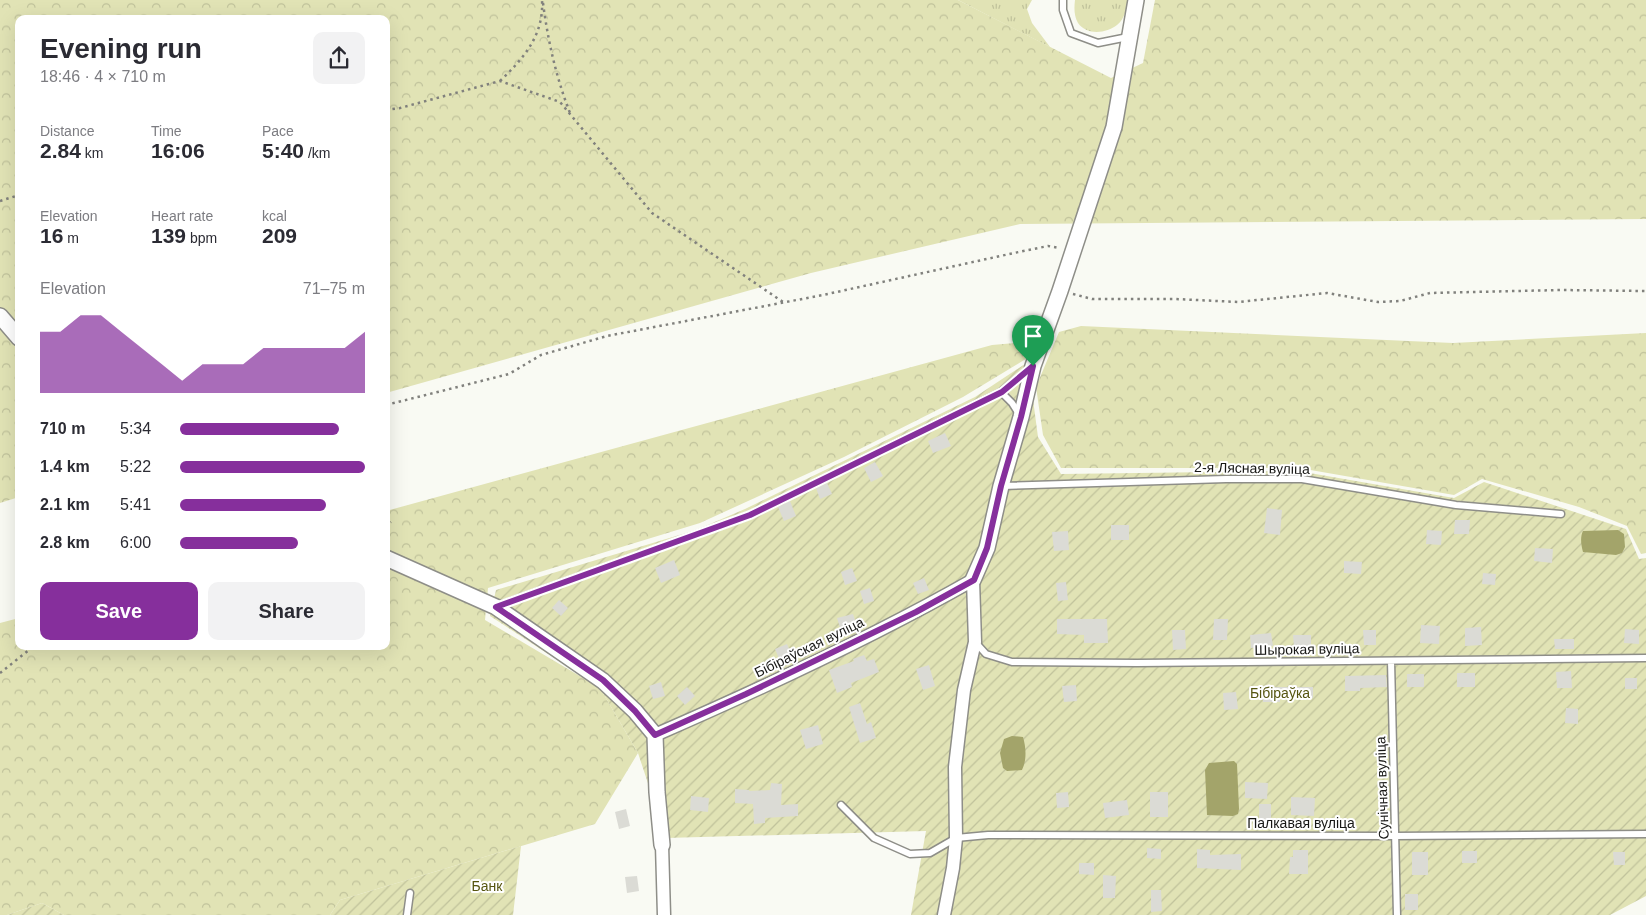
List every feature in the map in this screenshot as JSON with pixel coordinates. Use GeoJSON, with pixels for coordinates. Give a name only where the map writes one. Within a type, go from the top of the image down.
{"type":"FeatureCollection","features":[{"type":"Feature","properties":{"kind":"street"},"geometry":{"type":"LineString","coordinates":[[944,915],[953,868],[956,838],[954,767],[964,690],[975,642],[974,580],[987,548],[1001,486],[1021,417],[1033,366],[1114,127],[1136,0]]}},
{"type":"Feature","properties":{"kind":"street"},"geometry":{"type":"LineString","coordinates":[[0,316],[15,333]]}},
{"type":"Feature","properties":{"kind":"street"},"geometry":{"type":"LineString","coordinates":[[390,560],[496,607],[603,680],[635,711],[655,735],[664,915]]}},
{"type":"Feature","properties":{"kind":"street","name":"Бібіраўская вуліца"},"geometry":{"type":"LineString","coordinates":[[655,735],[746,694],[908,616],[974,580]]}},
{"type":"Feature","properties":{"kind":"lane"},"geometry":{"type":"LineString","coordinates":[[1063,0],[1063,10],[1071,33],[1098,43],[1131,36]]}},
{"type":"Feature","properties":{"kind":"lane"},"geometry":{"type":"LineString","coordinates":[[496,607],[750,515],[1002,392],[1033,366]]}},
{"type":"Feature","properties":{"kind":"lane"},"geometry":{"type":"LineString","coordinates":[[1002,392],[1021,417]]}},
{"type":"Feature","properties":{"kind":"lane","name":"2-я Лясная вуліца"},"geometry":{"type":"LineString","coordinates":[[1001,486],[1226,479],[1302,479],[1456,505],[1561,514]]}},
{"type":"Feature","properties":{"kind":"lane","name":"Шырокая вуліца"},"geometry":{"type":"LineString","coordinates":[[975,642],[986,654],[1012,662],[1137,663],[1646,658]]}},
{"type":"Feature","properties":{"kind":"lane","name":"Сунічная вуліца"},"geometry":{"type":"LineString","coordinates":[[1391,660],[1397,915]]}},
{"type":"Feature","properties":{"kind":"lane"},"geometry":{"type":"LineString","coordinates":[[842,805],[874,838],[910,854],[930,853],[956,838]]}},
{"type":"Feature","properties":{"kind":"lane","name":"Палкавая вуліца"},"geometry":{"type":"LineString","coordinates":[[956,838],[988,835],[1396,836],[1646,834]]}},
{"type":"Feature","properties":{"kind":"lane"},"geometry":{"type":"LineString","coordinates":[[407,915],[410,893]]}},
{"type":"Feature","properties":{"kind":"path"},"geometry":{"type":"LineString","coordinates":[[390,109],[500,81],[522,60],[533,42],[540,24],[542,2]]}},
{"type":"Feature","properties":{"kind":"path"},"geometry":{"type":"LineString","coordinates":[[542,2],[552,53],[571,116]]}},
{"type":"Feature","properties":{"kind":"path"},"geometry":{"type":"LineString","coordinates":[[500,81],[560,102],[652,213],[782,302]]}},
{"type":"Feature","properties":{"kind":"path"},"geometry":{"type":"LineString","coordinates":[[0,201],[15,196]]}},
{"type":"Feature","properties":{"kind":"path"},"geometry":{"type":"LineString","coordinates":[[390,405],[509,374],[541,355],[607,336],[782,302],[1048,246],[1073,250]]}},
{"type":"Feature","properties":{"kind":"path"},"geometry":{"type":"LineString","coordinates":[[1060,291],[1092,298],[1238,302],[1326,293],[1378,302],[1400,301],[1430,293],[1561,290],[1646,291]]}},
{"type":"Feature","properties":{"kind":"path"},"geometry":{"type":"LineString","coordinates":[[0,673],[29,650]]}},
{"type":"Feature","properties":{"kind":"green space"},"geometry":{"type":"Polygon","coordinates":[[[0,0],[958,0],[1111,78],[1143,63],[1155,0],[1646,0],[1646,219],[1020,224],[811,273],[390,392],[390,15],[15,15],[15,498],[0,503],[0,0]]]}},
{"type":"Feature","properties":{"kind":"green space"},"geometry":{"type":"Polygon","coordinates":[[[958,0],[1032,0],[1027,9],[1032,23],[1050,47],[958,0]]]}},
{"type":"Feature","properties":{"kind":"green space"},"geometry":{"type":"Polygon","coordinates":[[[1075,0],[1128,0],[1125,14],[1120,23],[1108,30],[1097,32],[1086,30],[1078,23],[1075,12],[1075,0]]]}},
{"type":"Feature","properties":{"kind":"green space"},"geometry":{"type":"Polygon","coordinates":[[[1081,326],[1453,343],[1646,333],[1646,553],[1641,554],[1627,526],[1579,507],[1482,479],[1454,495],[1299,468],[1061,468],[1043,435],[1036,387],[1059,332],[1081,326]]]}},
{"type":"Feature","properties":{"kind":"green space"},"geometry":{"type":"Polygon","coordinates":[[[1037,341],[1029,357],[963,397],[844,457],[700,523],[488,588],[485,620],[600,688],[638,753],[595,824],[340,900],[330,915],[64,915],[42,903],[7,915],[0,915],[0,623],[15,619],[15,650],[390,650],[390,510],[992,345],[1037,341]]]}},
{"type":"Feature","properties":{"kind":"green space","name":"Бібіраўка"},"geometry":{"type":"Polygon","coordinates":[[[1028,362],[1038,437],[1061,474],[1298,471],[1454,498],[1484,482],[1626,529],[1639,559],[1646,558],[1646,896],[1610,915],[911,915],[926,831],[666,838],[638,753],[600,688],[490,616],[496,590],[696,530],[745,509],[975,397],[1028,362]]]}},
{"type":"Feature","properties":{"kind":"green space","name":"Банк"},"geometry":{"type":"Polygon","coordinates":[[[521,846],[513,915],[330,915],[340,900],[521,846]]]}},
{"type":"Feature","properties":{"kind":"green space"},"geometry":{"type":"Polygon","coordinates":[[[42,903],[64,915],[7,915],[42,903]]]}},
{"type":"Feature","properties":{"kind":"shaded area"},"geometry":{"type":"Polygon","coordinates":[[[1618,530],[1624,534],[1625,547],[1622,553],[1616,555],[1583,552],[1581,536],[1583,531],[1618,530]]]}},
{"type":"Feature","properties":{"kind":"shaded area"},"geometry":{"type":"Polygon","coordinates":[[[1012,736],[1023,737],[1026,754],[1022,770],[1007,771],[1003,768],[1000,753],[1004,739],[1012,736]]]}},
{"type":"Feature","properties":{"kind":"shaded area"},"geometry":{"type":"Polygon","coordinates":[[[1234,761],[1237,764],[1238,814],[1233,816],[1207,815],[1205,770],[1209,763],[1234,761]]]}},
{"type":"Feature","properties":{"kind":"building"},"geometry":{"type":"Polygon","coordinates":[[[945,433],[951,446],[933,453],[928,441],[945,433]]]}},
{"type":"Feature","properties":{"kind":"building"},"geometry":{"type":"Polygon","coordinates":[[[875,462],[883,476],[871,482],[864,468],[875,462]]]}},
{"type":"Feature","properties":{"kind":"building"},"geometry":{"type":"Polygon","coordinates":[[[827,483],[832,494],[820,499],[816,488],[827,483]]]}},
{"type":"Feature","properties":{"kind":"building"},"geometry":{"type":"Polygon","coordinates":[[[790,501],[796,516],[784,521],[778,507],[790,501]]]}},
{"type":"Feature","properties":{"kind":"building"},"geometry":{"type":"Polygon","coordinates":[[[1267,508],[1282,510],[1280,535],[1264,533],[1267,508]]]}},
{"type":"Feature","properties":{"kind":"building"},"geometry":{"type":"Polygon","coordinates":[[[1455,520],[1470,520],[1469,534],[1454,534],[1455,520]]]}},
{"type":"Feature","properties":{"kind":"building"},"geometry":{"type":"Polygon","coordinates":[[[1111,525],[1129,525],[1129,540],[1111,540],[1111,525]]]}},
{"type":"Feature","properties":{"kind":"building"},"geometry":{"type":"Polygon","coordinates":[[[1427,530],[1442,531],[1441,545],[1426,544],[1427,530]]]}},
{"type":"Feature","properties":{"kind":"building"},"geometry":{"type":"Polygon","coordinates":[[[1068,531],[1069,550],[1054,551],[1052,532],[1068,531]]]}},
{"type":"Feature","properties":{"kind":"building"},"geometry":{"type":"Polygon","coordinates":[[[1535,548],[1553,549],[1552,563],[1534,561],[1535,548]]]}},
{"type":"Feature","properties":{"kind":"building"},"geometry":{"type":"Polygon","coordinates":[[[674,560],[680,575],[661,583],[655,568],[674,560]]]}},
{"type":"Feature","properties":{"kind":"building"},"geometry":{"type":"Polygon","coordinates":[[[1344,561],[1362,562],[1361,574],[1344,573],[1344,561]]]}},
{"type":"Feature","properties":{"kind":"building"},"geometry":{"type":"Polygon","coordinates":[[[852,568],[857,581],[845,585],[841,572],[852,568]]]}},
{"type":"Feature","properties":{"kind":"building"},"geometry":{"type":"Polygon","coordinates":[[[1483,573],[1496,574],[1495,585],[1482,584],[1483,573]]]}},
{"type":"Feature","properties":{"kind":"building"},"geometry":{"type":"Polygon","coordinates":[[[924,578],[929,590],[918,594],[913,583],[924,578]]]}},
{"type":"Feature","properties":{"kind":"building"},"geometry":{"type":"Polygon","coordinates":[[[1066,582],[1068,600],[1058,601],[1056,583],[1066,582]]]}},
{"type":"Feature","properties":{"kind":"building"},"geometry":{"type":"Polygon","coordinates":[[[870,588],[874,601],[864,604],[860,591],[870,588]]]}},
{"type":"Feature","properties":{"kind":"building"},"geometry":{"type":"Polygon","coordinates":[[[559,600],[568,608],[561,616],[552,608],[559,600]]]}},
{"type":"Feature","properties":{"kind":"building"},"geometry":{"type":"Polygon","coordinates":[[[853,614],[857,626],[841,631],[837,618],[853,614]]]}},
{"type":"Feature","properties":{"kind":"building"},"geometry":{"type":"Polygon","coordinates":[[[1057,619],[1107,619],[1108,643],[1084,643],[1084,635],[1057,634],[1057,619]]]}},
{"type":"Feature","properties":{"kind":"building"},"geometry":{"type":"Polygon","coordinates":[[[1214,619],[1228,619],[1227,640],[1213,640],[1214,619]]]}},
{"type":"Feature","properties":{"kind":"building"},"geometry":{"type":"Polygon","coordinates":[[[1421,625],[1440,626],[1439,644],[1420,643],[1421,625]]]}},
{"type":"Feature","properties":{"kind":"building"},"geometry":{"type":"Polygon","coordinates":[[[1481,627],[1482,645],[1465,646],[1465,628],[1481,627]]]}},
{"type":"Feature","properties":{"kind":"building"},"geometry":{"type":"Polygon","coordinates":[[[1625,629],[1639,630],[1639,644],[1624,643],[1625,629]]]}},
{"type":"Feature","properties":{"kind":"building"},"geometry":{"type":"Polygon","coordinates":[[[1172,630],[1185,630],[1186,649],[1173,650],[1172,630]]]}},
{"type":"Feature","properties":{"kind":"building"},"geometry":{"type":"Polygon","coordinates":[[[1363,630],[1376,630],[1376,645],[1364,645],[1363,630]]]}},
{"type":"Feature","properties":{"kind":"building"},"geometry":{"type":"Polygon","coordinates":[[[1271,633],[1273,646],[1251,648],[1250,635],[1271,633]]]}},
{"type":"Feature","properties":{"kind":"building"},"geometry":{"type":"Polygon","coordinates":[[[1293,635],[1311,635],[1311,647],[1294,647],[1293,635]]]}},
{"type":"Feature","properties":{"kind":"building"},"geometry":{"type":"Polygon","coordinates":[[[1554,639],[1574,639],[1574,649],[1555,649],[1554,639]]]}},
{"type":"Feature","properties":{"kind":"building"},"geometry":{"type":"Polygon","coordinates":[[[787,644],[792,656],[780,661],[775,649],[787,644]]]}},
{"type":"Feature","properties":{"kind":"building"},"geometry":{"type":"Polygon","coordinates":[[[864,655],[867,661],[874,659],[879,672],[851,683],[852,687],[837,693],[829,670],[854,661],[853,659],[864,655]]]}},
{"type":"Feature","properties":{"kind":"building"},"geometry":{"type":"Polygon","coordinates":[[[929,665],[935,686],[923,690],[916,669],[929,665]]]}},
{"type":"Feature","properties":{"kind":"building"},"geometry":{"type":"Polygon","coordinates":[[[1571,671],[1572,688],[1557,688],[1556,672],[1571,671]]]}},
{"type":"Feature","properties":{"kind":"building"},"geometry":{"type":"Polygon","coordinates":[[[1457,673],[1475,673],[1475,687],[1457,687],[1457,673]]]}},
{"type":"Feature","properties":{"kind":"building"},"geometry":{"type":"Polygon","coordinates":[[[1407,674],[1424,674],[1424,687],[1407,687],[1407,674]]]}},
{"type":"Feature","properties":{"kind":"building"},"geometry":{"type":"Polygon","coordinates":[[[1386,675],[1387,687],[1360,688],[1360,691],[1345,691],[1345,676],[1386,675]]]}},
{"type":"Feature","properties":{"kind":"building"},"geometry":{"type":"Polygon","coordinates":[[[1625,678],[1637,678],[1637,689],[1625,689],[1625,678]]]}},
{"type":"Feature","properties":{"kind":"building"},"geometry":{"type":"Polygon","coordinates":[[[661,682],[665,696],[653,699],[649,686],[661,682]]]}},
{"type":"Feature","properties":{"kind":"building"},"geometry":{"type":"Polygon","coordinates":[[[1076,685],[1077,701],[1064,702],[1062,686],[1076,685]]]}},
{"type":"Feature","properties":{"kind":"building"},"geometry":{"type":"Polygon","coordinates":[[[687,687],[695,696],[685,705],[677,696],[687,687]]]}},
{"type":"Feature","properties":{"kind":"building"},"geometry":{"type":"Polygon","coordinates":[[[1262,687],[1313,687],[1313,698],[1280,698],[1280,702],[1263,702],[1262,687]]]}},
{"type":"Feature","properties":{"kind":"building"},"geometry":{"type":"Polygon","coordinates":[[[1236,692],[1238,709],[1224,710],[1223,693],[1236,692]]]}},
{"type":"Feature","properties":{"kind":"building"},"geometry":{"type":"Polygon","coordinates":[[[860,703],[867,724],[871,722],[876,738],[860,743],[849,707],[860,703]]]}},
{"type":"Feature","properties":{"kind":"building"},"geometry":{"type":"Polygon","coordinates":[[[1566,708],[1578,709],[1578,724],[1565,723],[1566,708]]]}},
{"type":"Feature","properties":{"kind":"building"},"geometry":{"type":"Polygon","coordinates":[[[818,725],[823,744],[806,749],[800,730],[818,725]]]}},
{"type":"Feature","properties":{"kind":"building"},"geometry":{"type":"Polygon","coordinates":[[[1245,782],[1268,783],[1267,799],[1245,798],[1245,782]]]}},
{"type":"Feature","properties":{"kind":"building"},"geometry":{"type":"Polygon","coordinates":[[[771,783],[782,784],[781,805],[798,804],[798,816],[765,818],[765,823],[754,824],[753,804],[735,803],[735,789],[749,791],[770,790],[771,783]]]}},
{"type":"Feature","properties":{"kind":"building"},"geometry":{"type":"Polygon","coordinates":[[[1068,792],[1069,807],[1057,808],[1056,793],[1068,792]]]}},
{"type":"Feature","properties":{"kind":"building"},"geometry":{"type":"Polygon","coordinates":[[[1150,792],[1168,792],[1168,817],[1150,817],[1150,792]]]}},
{"type":"Feature","properties":{"kind":"building"},"geometry":{"type":"Polygon","coordinates":[[[691,796],[709,798],[708,812],[690,810],[691,796]]]}},
{"type":"Feature","properties":{"kind":"building"},"geometry":{"type":"Polygon","coordinates":[[[1291,797],[1315,798],[1314,816],[1291,815],[1291,797]]]}},
{"type":"Feature","properties":{"kind":"building"},"geometry":{"type":"Polygon","coordinates":[[[1127,800],[1129,815],[1105,818],[1103,803],[1127,800]]]}},
{"type":"Feature","properties":{"kind":"building"},"geometry":{"type":"Polygon","coordinates":[[[1259,804],[1271,804],[1271,822],[1259,822],[1259,804]]]}},
{"type":"Feature","properties":{"kind":"building"},"geometry":{"type":"Polygon","coordinates":[[[626,809],[630,826],[619,829],[615,812],[626,809]]]}},
{"type":"Feature","properties":{"kind":"building"},"geometry":{"type":"Polygon","coordinates":[[[1147,848],[1161,849],[1161,859],[1147,858],[1147,848]]]}},
{"type":"Feature","properties":{"kind":"building"},"geometry":{"type":"Polygon","coordinates":[[[1197,849],[1210,850],[1210,855],[1241,854],[1241,870],[1197,868],[1197,849]]]}},
{"type":"Feature","properties":{"kind":"building"},"geometry":{"type":"Polygon","coordinates":[[[1293,850],[1308,850],[1308,874],[1289,874],[1290,857],[1293,857],[1293,850]]]}},
{"type":"Feature","properties":{"kind":"building"},"geometry":{"type":"Polygon","coordinates":[[[1462,851],[1477,851],[1477,863],[1462,863],[1462,851]]]}},
{"type":"Feature","properties":{"kind":"building"},"geometry":{"type":"Polygon","coordinates":[[[1412,852],[1428,852],[1428,875],[1412,875],[1412,852]]]}},
{"type":"Feature","properties":{"kind":"building"},"geometry":{"type":"Polygon","coordinates":[[[1613,852],[1625,852],[1625,865],[1614,865],[1613,852]]]}},
{"type":"Feature","properties":{"kind":"building"},"geometry":{"type":"Polygon","coordinates":[[[1079,863],[1094,863],[1094,875],[1079,874],[1079,863]]]}},
{"type":"Feature","properties":{"kind":"building"},"geometry":{"type":"Polygon","coordinates":[[[1103,875],[1116,876],[1115,898],[1103,898],[1103,875]]]}},
{"type":"Feature","properties":{"kind":"building"},"geometry":{"type":"Polygon","coordinates":[[[637,876],[639,891],[627,893],[625,877],[637,876]]]}},
{"type":"Feature","properties":{"kind":"building"},"geometry":{"type":"Polygon","coordinates":[[[1151,890],[1161,890],[1162,911],[1151,912],[1151,890]]]}},
{"type":"Feature","properties":{"kind":"building"},"geometry":{"type":"Polygon","coordinates":[[[1405,894],[1418,894],[1418,910],[1405,910],[1405,894]]]}},
{"type":"Feature","properties":{"kind":"route"},"geometry":{"type":"LineString","coordinates":[[1033,366],[1021,417],[1001,486],[987,548],[974,580],[916,612],[704,714],[655,735],[635,711],[603,680],[496,607],[750,515],[1002,392],[1033,366]]}}]}
